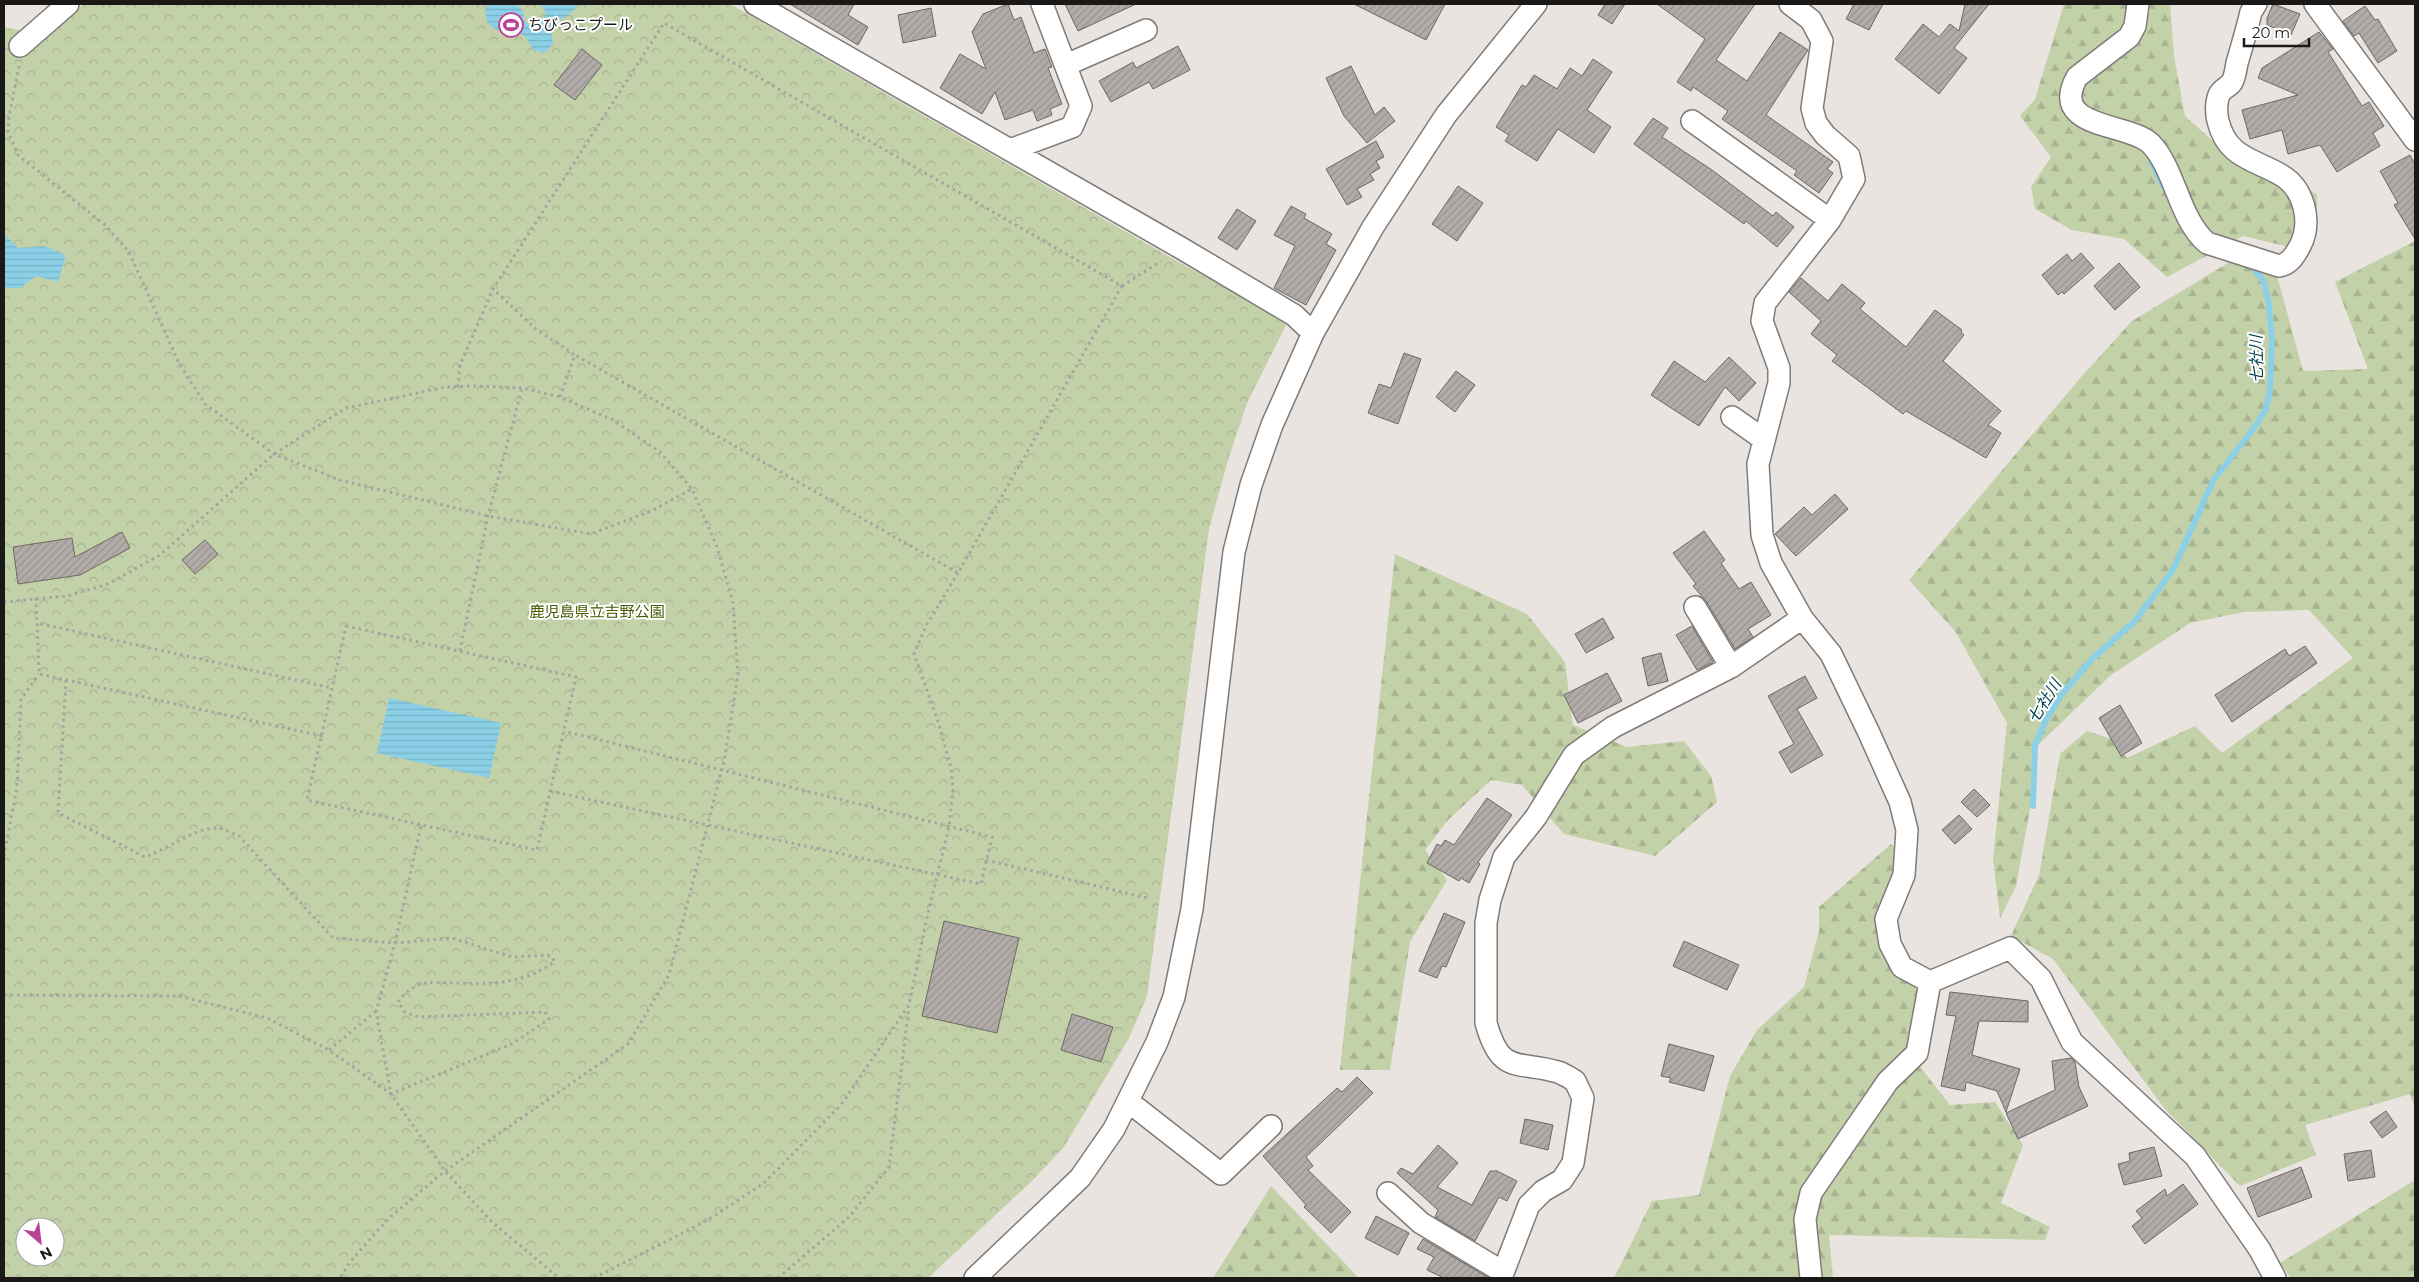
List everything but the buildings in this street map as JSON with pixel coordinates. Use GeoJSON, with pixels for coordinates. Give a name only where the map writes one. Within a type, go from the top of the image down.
{"type":"FeatureCollection","features":[{"type":"Feature","properties":{"kind":"street"},"geometry":{"type":"LineString","coordinates":[[20,46],[68,4]]}},
{"type":"Feature","properties":{"kind":"street"},"geometry":{"type":"LineString","coordinates":[[755,4],[1181,248],[1294,315],[1313,333]]}},
{"type":"Feature","properties":{"kind":"street"},"geometry":{"type":"LineString","coordinates":[[1010,150],[1072,127],[1081,106],[1042,4]]}},
{"type":"Feature","properties":{"kind":"street"},"geometry":{"type":"LineString","coordinates":[[975,1278],[1080,1178],[1130,1102],[1157,1042],[1174,997],[1192,909],[1234,552],[1251,485],[1272,425],[1313,333],[1373,227],[1446,115],[1536,4]]}},
{"type":"Feature","properties":{"kind":"street"},"geometry":{"type":"LineString","coordinates":[[1790,4],[1811,20],[1822,41],[1812,108],[1816,123],[1825,135],[1849,156],[1854,179],[1830,220],[1765,303],[1762,321],[1779,368],[1779,383],[1758,464],[1762,535],[1771,563],[1802,618],[1831,654],[1870,733],[1900,802],[1908,830],[1904,875],[1886,919],[1890,944],[1902,967],[1930,982]]}},
{"type":"Feature","properties":{"kind":"street"},"geometry":{"type":"LineString","coordinates":[[2138,4],[2135,26],[2129,37],[2078,77],[2073,85],[2072,96],[2074,106],[2087,120],[2139,135],[2151,144],[2200,237],[2208,243],[2279,266],[2285,265],[2295,255],[2302,242],[2306,229],[2303,206],[2294,187],[2282,176],[2241,157],[2231,146],[2218,121],[2219,93],[2232,82],[2256,4]]}},
{"type":"Feature","properties":{"kind":"street"},"geometry":{"type":"LineString","coordinates":[[2315,4],[2415,140]]}},
{"type":"Feature","properties":{"kind":"street"},"geometry":{"type":"LineString","coordinates":[[1066,65],[1146,30]]}},
{"type":"Feature","properties":{"kind":"street"},"geometry":{"type":"LineString","coordinates":[[1692,121],[1830,220]]}},
{"type":"Feature","properties":{"kind":"street"},"geometry":{"type":"LineString","coordinates":[[1732,417],[1763,439]]}},
{"type":"Feature","properties":{"kind":"street"},"geometry":{"type":"LineString","coordinates":[[1695,608],[1731,667]]}},
{"type":"Feature","properties":{"kind":"street"},"geometry":{"type":"LineString","coordinates":[[1388,1193],[1421,1223],[1502,1275],[1529,1205],[1543,1191],[1562,1180],[1573,1164],[1583,1098],[1575,1081],[1558,1072],[1521,1067],[1506,1060],[1499,1053],[1490,1037],[1486,1022],[1486,922],[1490,900],[1504,857],[1536,817],[1574,755],[1613,727],[1731,667],[1802,618]]}},
{"type":"Feature","properties":{"kind":"street"},"geometry":{"type":"LineString","coordinates":[[1930,982],[2010,948],[2041,980],[2072,1042],[2195,1156],[2260,1250],[2275,1278]]}},
{"type":"Feature","properties":{"kind":"street"},"geometry":{"type":"LineString","coordinates":[[1812,1278],[1805,1218],[1811,1193],[1888,1081],[1917,1052],[1930,982]]}},
{"type":"Feature","properties":{"kind":"street"},"geometry":{"type":"LineString","coordinates":[[1130,1102],[1221,1174],[1271,1126]]}},
{"type":"Feature","properties":{"kind":"path"},"geometry":{"type":"LineString","coordinates":[[458,387],[460,365],[493,288],[664,23],[1122,286]]}},
{"type":"Feature","properties":{"kind":"path"},"geometry":{"type":"LineString","coordinates":[[20,46],[20,61],[9,117],[8,132],[18,155],[105,225],[129,252],[179,363],[206,404],[274,454],[340,480],[488,516],[591,534],[651,511],[692,489]]}},
{"type":"Feature","properties":{"kind":"path"},"geometry":{"type":"LineString","coordinates":[[778,1278],[849,1218],[889,1167],[909,1005],[949,827],[953,789],[951,768],[939,724],[914,654],[926,626],[1122,286],[1181,248]]}},
{"type":"Feature","properties":{"kind":"path"},"geometry":{"type":"LineString","coordinates":[[493,288],[537,330],[575,355],[958,573]]}},
{"type":"Feature","properties":{"kind":"path"},"geometry":{"type":"LineString","coordinates":[[560,397],[575,355]]}},
{"type":"Feature","properties":{"kind":"path"},"geometry":{"type":"LineString","coordinates":[[4,602],[67,596],[108,584],[160,555],[274,454],[346,408],[458,387],[522,388],[560,397],[613,420],[660,452],[692,489],[717,547],[734,603],[738,675],[722,770],[669,975],[628,1044],[445,1171],[388,1219],[350,1262],[340,1278]]}},
{"type":"Feature","properties":{"kind":"path"},"geometry":{"type":"LineString","coordinates":[[460,651],[488,516],[522,388]]}},
{"type":"Feature","properties":{"kind":"path"},"geometry":{"type":"LineString","coordinates":[[4,856],[17,788],[21,699],[39,674],[36,598]]}},
{"type":"Feature","properties":{"kind":"path"},"geometry":{"type":"LineString","coordinates":[[37,623],[332,688]]}},
{"type":"Feature","properties":{"kind":"path"},"geometry":{"type":"LineString","coordinates":[[346,626],[576,676],[537,850],[307,800],[332,688],[346,626]]}},
{"type":"Feature","properties":{"kind":"path"},"geometry":{"type":"LineString","coordinates":[[39,674],[322,736]]}},
{"type":"Feature","properties":{"kind":"path"},"geometry":{"type":"LineString","coordinates":[[66,680],[58,813],[146,857],[164,850],[194,833],[218,828],[239,836],[334,938],[395,942],[452,938],[512,957],[548,955],[555,960],[540,972],[524,978],[489,984],[425,983],[407,991],[398,1002],[405,1012],[418,1017],[545,1012],[549,1019],[512,1044],[391,1094]]}},
{"type":"Feature","properties":{"kind":"path"},"geometry":{"type":"LineString","coordinates":[[550,791],[981,884],[992,838],[564,731]]}},
{"type":"Feature","properties":{"kind":"path"},"geometry":{"type":"LineString","coordinates":[[391,1094],[376,1012],[395,942],[421,825]]}},
{"type":"Feature","properties":{"kind":"path"},"geometry":{"type":"LineString","coordinates":[[986,860],[1148,898]]}},
{"type":"Feature","properties":{"kind":"path"},"geometry":{"type":"LineString","coordinates":[[4,995],[179,996],[267,1018],[330,1050],[391,1094],[445,1171],[492,1222],[559,1278]]}},
{"type":"Feature","properties":{"kind":"path"},"geometry":{"type":"LineString","coordinates":[[594,1278],[708,1220],[764,1183],[841,1106],[909,1005]]}},
{"type":"Feature","properties":{"kind":"path"},"geometry":{"type":"LineString","coordinates":[[330,1050],[376,1012]]}},
{"type":"Feature","properties":{"kind":"green space","name":"鹿児島県立吉野公園"},"geometry":{"type":"Polygon","coordinates":[[[84,4],[730,4],[1182,264],[1288,321],[1247,403],[1228,460],[1209,529],[1147,996],[1129,1038],[1064,1147],[1032,1181],[928,1278],[4,1278],[4,27],[42,35],[84,4]]]}},
{"type":"Feature","properties":{"kind":"green space"},"geometry":{"type":"Polygon","coordinates":[[[2064,4],[2170,4],[2174,56],[2185,116],[2234,160],[2317,194],[2316,227],[2298,249],[2243,236],[2167,277],[2124,239],[2072,230],[2035,209],[2031,187],[2051,157],[2020,116],[2035,99],[2064,4]]]}},
{"type":"Feature","properties":{"kind":"green space"},"geometry":{"type":"Polygon","coordinates":[[[2415,241],[2415,1108],[2410,1094],[2305,1125],[2316,1155],[2240,1186],[2165,1109],[2053,959],[2011,936],[2039,875],[2060,754],[2087,731],[2112,739],[2127,758],[2195,726],[2222,753],[2353,658],[2309,610],[2244,612],[2190,623],[2111,675],[2038,745],[2031,804],[2016,886],[2000,918],[1993,859],[2007,723],[1955,631],[1909,580],[2082,376],[2132,321],[2238,257],[2274,265],[2303,371],[2368,369],[2335,282],[2415,241]]]}},
{"type":"Feature","properties":{"kind":"green space"},"geometry":{"type":"Polygon","coordinates":[[[1395,554],[1527,614],[1565,662],[1573,725],[1627,747],[1684,741],[1711,776],[1717,802],[1655,856],[1564,834],[1522,785],[1491,780],[1448,820],[1425,850],[1447,880],[1410,942],[1390,1070],[1340,1070],[1395,554]]]}},
{"type":"Feature","properties":{"kind":"green space"},"geometry":{"type":"Polygon","coordinates":[[[1891,844],[1898,852],[1882,907],[1892,968],[1917,989],[1923,999],[1910,1054],[1950,1105],[1995,1102],[2023,1145],[2001,1203],[2050,1227],[2045,1240],[1829,1235],[1833,1278],[1614,1278],[1652,1201],[1699,1195],[1730,1076],[1757,1030],[1804,987],[1819,931],[1819,907],[1891,844]]]}},
{"type":"Feature","properties":{"kind":"green space"},"geometry":{"type":"Polygon","coordinates":[[[2415,1180],[2415,1278],[2291,1278],[2280,1263],[2415,1180]]]}},
{"type":"Feature","properties":{"kind":"green space"},"geometry":{"type":"Polygon","coordinates":[[[1271,1186],[1356,1275],[1358,1278],[1213,1278],[1271,1186]]]}},
{"type":"Feature","properties":{"kind":"water","name":"ちびっこプール"},"geometry":{"type":"Polygon","coordinates":[[[490,4],[516,4],[523,11],[525,22],[536,29],[546,14],[541,4],[578,5],[551,30],[553,44],[544,53],[533,50],[523,35],[494,29],[487,22],[485,8],[490,4]]]}},
{"type":"Feature","properties":{"kind":"water"},"geometry":{"type":"Polygon","coordinates":[[[4,234],[18,248],[44,246],[66,255],[58,282],[36,276],[20,288],[4,288],[4,234]]]}},
{"type":"Feature","properties":{"kind":"water"},"geometry":{"type":"Polygon","coordinates":[[[389,698],[501,723],[489,778],[377,753],[389,698]]]}},
{"type":"Feature","properties":{"kind":"waterway","name":"七社川"},"geometry":{"type":"LineString","coordinates":[[2151,161],[2163,186]]}},
{"type":"Feature","properties":{"kind":"waterway","name":"七社川"},"geometry":{"type":"LineString","coordinates":[[2033,806],[2035,745],[2046,720],[2062,694],[2093,658],[2134,622],[2173,570],[2213,481],[2257,424],[2266,408],[2270,391],[2272,340],[2269,304],[2264,282],[2253,267],[2249,266]]}},
{"type":"Feature","properties":{"kind":"place","name":"ちびっこプール"},"geometry":{"type":"Point","coordinates":[511,25]}}]}
